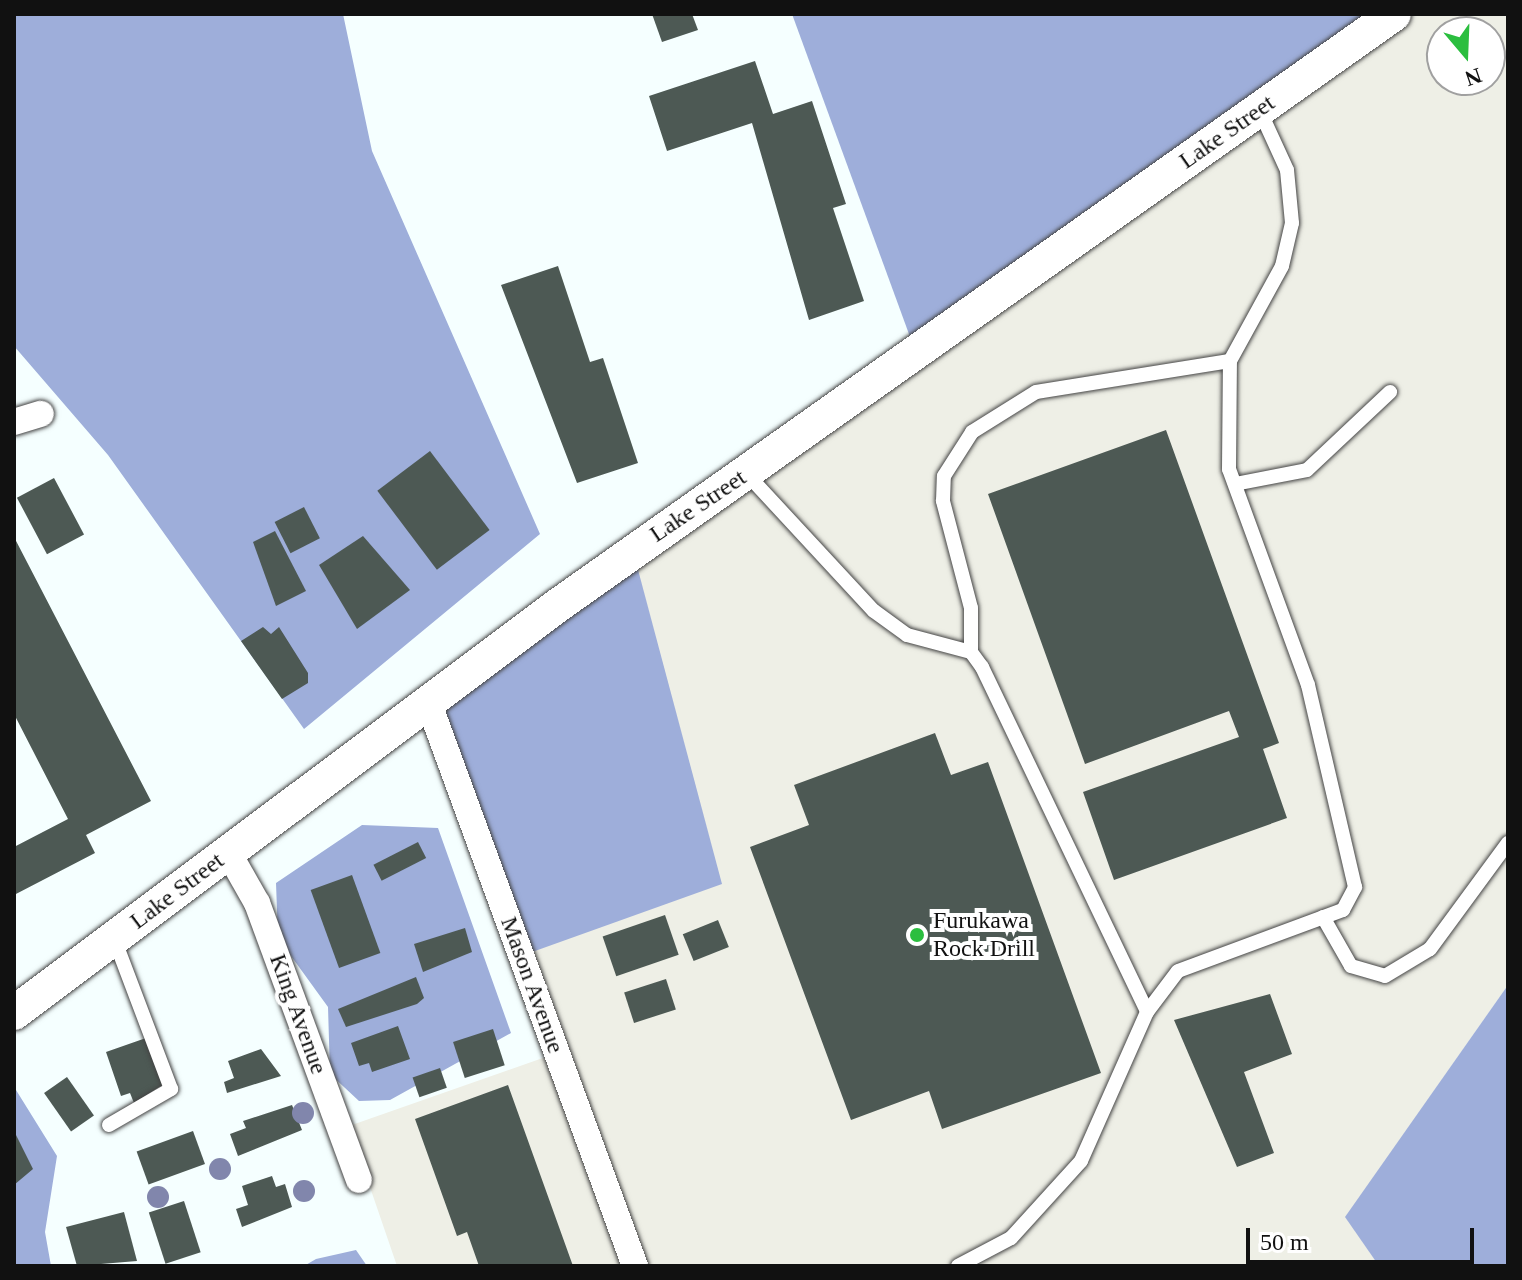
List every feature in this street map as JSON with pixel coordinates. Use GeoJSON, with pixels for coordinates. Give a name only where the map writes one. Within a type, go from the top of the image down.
{"type":"FeatureCollection","features":[{"type":"Feature","properties":{"kind":"street","name":"Lake Street"},"geometry":{"type":"LineString","coordinates":[[14,1013],[228,852],[746,473],[1394,14]]}},
{"type":"Feature","properties":{"kind":"street"},"geometry":{"type":"LineString","coordinates":[[14,422],[41,414]]}},
{"type":"Feature","properties":{"kind":"street","name":"Mason Avenue"},"geometry":{"type":"LineString","coordinates":[[429,704],[635,1266]]}},
{"type":"Feature","properties":{"kind":"street","name":"King Avenue"},"geometry":{"type":"LineString","coordinates":[[228,852],[257,903],[359,1180]]}},
{"type":"Feature","properties":{"kind":"lane"},"geometry":{"type":"LineString","coordinates":[[958,1266],[1011,1238],[1081,1161],[1147,1012],[1178,971],[1343,910],[1356,868],[1308,685],[1235,484],[1230,361],[1282,266],[1292,223],[1287,170],[1259,109]]}},
{"type":"Feature","properties":{"kind":"lane"},"geometry":{"type":"LineString","coordinates":[[1147,1012],[971,652],[971,608],[943,501],[944,476],[972,432],[1036,392],[1230,361]]}},
{"type":"Feature","properties":{"kind":"lane"},"geometry":{"type":"LineString","coordinates":[[1235,484],[1307,470],[1390,392]]}},
{"type":"Feature","properties":{"kind":"lane"},"geometry":{"type":"LineString","coordinates":[[746,473],[874,611],[907,635],[971,652]]}},
{"type":"Feature","properties":{"kind":"lane"},"geometry":{"type":"LineString","coordinates":[[1323,917],[1351,966],[1385,976],[1430,949],[1508,843]]}},
{"type":"Feature","properties":{"kind":"lane"},"geometry":{"type":"LineString","coordinates":[[109,1125],[171,1089],[114,938]]}},
{"type":"Feature","properties":{"kind":"shaded area"},"geometry":{"type":"Polygon","coordinates":[[[14,14],[343,14],[372,151],[540,534],[304,729],[108,455],[14,346],[14,14]]]}},
{"type":"Feature","properties":{"kind":"shaded area"},"geometry":{"type":"Polygon","coordinates":[[[792,14],[1395,14],[917,356],[792,14]]]}},
{"type":"Feature","properties":{"kind":"shaded area"},"geometry":{"type":"Polygon","coordinates":[[[1394,14],[1508,14],[1508,985],[1346,1217],[1379,1266],[397,1266],[349,1126],[557,1053],[429,704],[1394,14]]]}},
{"type":"Feature","properties":{"kind":"shaded area"},"geometry":{"type":"Polygon","coordinates":[[[633,551],[722,884],[521,956],[429,704],[633,551]]]}},
{"type":"Feature","properties":{"kind":"shaded area"},"geometry":{"type":"Polygon","coordinates":[[[362,825],[438,828],[511,1033],[390,1100],[359,1101],[330,1074],[328,1007],[278,938],[276,883],[362,825]]]}},
{"type":"Feature","properties":{"kind":"shaded area"},"geometry":{"type":"Polygon","coordinates":[[[1508,985],[1508,1266],[1379,1266],[1345,1217],[1508,985]]]}},
{"type":"Feature","properties":{"kind":"shaded area"},"geometry":{"type":"Polygon","coordinates":[[[16,1090],[57,1156],[45,1232],[51,1266],[14,1266],[16,1090]]]}},
{"type":"Feature","properties":{"kind":"shaded area"},"geometry":{"type":"Polygon","coordinates":[[[356,1250],[367,1266],[304,1266],[316,1259],[356,1250]]]}},
{"type":"Feature","properties":{"kind":"building"},"geometry":{"type":"Polygon","coordinates":[[[652,14],[692,14],[698,30],[662,42],[652,14]]]}},
{"type":"Feature","properties":{"kind":"building"},"geometry":{"type":"Polygon","coordinates":[[[755,61],[773,114],[812,101],[846,204],[833,208],[864,301],[809,320],[752,123],[667,151],[649,96],[755,61]]]}},
{"type":"Feature","properties":{"kind":"building"},"geometry":{"type":"Polygon","coordinates":[[[558,266],[590,362],[603,358],[638,463],[577,483],[501,285],[558,266]]]}},
{"type":"Feature","properties":{"kind":"building"},"geometry":{"type":"Polygon","coordinates":[[[1166,430],[1279,743],[1263,749],[1287,818],[1114,880],[1083,792],[1239,737],[1229,711],[1085,764],[988,494],[1166,430]]]}},
{"type":"Feature","properties":{"kind":"building"},"geometry":{"type":"Polygon","coordinates":[[[430,451],[490,530],[437,570],[377,491],[430,451]]]}},
{"type":"Feature","properties":{"kind":"building"},"geometry":{"type":"Polygon","coordinates":[[[54,478],[84,535],[47,554],[17,498],[54,478]]]}},
{"type":"Feature","properties":{"kind":"building"},"geometry":{"type":"Polygon","coordinates":[[[304,507],[320,538],[290,553],[275,522],[304,507]]]}},
{"type":"Feature","properties":{"kind":"building"},"geometry":{"type":"Polygon","coordinates":[[[275,531],[306,591],[276,606],[253,542],[275,531]]]}},
{"type":"Feature","properties":{"kind":"building"},"geometry":{"type":"Polygon","coordinates":[[[363,536],[410,590],[357,629],[319,565],[363,536]]]}},
{"type":"Feature","properties":{"kind":"building"},"geometry":{"type":"Polygon","coordinates":[[[14,537],[151,801],[86,835],[95,853],[14,895],[14,847],[68,819],[14,714],[14,537]]]}},
{"type":"Feature","properties":{"kind":"building"},"geometry":{"type":"Polygon","coordinates":[[[263,627],[271,634],[279,627],[308,673],[308,683],[282,699],[241,641],[263,627]]]}},
{"type":"Feature","properties":{"kind":"building","name":"Furukawa Rock Drill"},"geometry":{"type":"Polygon","coordinates":[[[935,733],[951,775],[988,762],[1101,1073],[942,1129],[929,1091],[851,1120],[750,847],[809,825],[794,785],[935,733]]]}},
{"type":"Feature","properties":{"kind":"building"},"geometry":{"type":"Polygon","coordinates":[[[418,842],[426,858],[382,881],[373,865],[418,842]]]}},
{"type":"Feature","properties":{"kind":"building"},"geometry":{"type":"Polygon","coordinates":[[[352,875],[380,953],[339,968],[311,890],[352,875]]]}},
{"type":"Feature","properties":{"kind":"building"},"geometry":{"type":"Polygon","coordinates":[[[665,915],[679,955],[616,976],[603,936],[665,915]]]}},
{"type":"Feature","properties":{"kind":"building"},"geometry":{"type":"Polygon","coordinates":[[[718,920],[729,947],[694,961],[683,934],[718,920]]]}},
{"type":"Feature","properties":{"kind":"building"},"geometry":{"type":"Polygon","coordinates":[[[465,928],[472,952],[423,972],[414,944],[465,928]]]}},
{"type":"Feature","properties":{"kind":"building"},"geometry":{"type":"Polygon","coordinates":[[[416,977],[424,998],[417,1004],[346,1027],[338,1009],[416,977]]]}},
{"type":"Feature","properties":{"kind":"building"},"geometry":{"type":"Polygon","coordinates":[[[666,979],[676,1009],[634,1023],[624,993],[666,979]]]}},
{"type":"Feature","properties":{"kind":"building"},"geometry":{"type":"Polygon","coordinates":[[[1270,994],[1292,1054],[1244,1072],[1274,1153],[1237,1167],[1174,1020],[1270,994]]]}},
{"type":"Feature","properties":{"kind":"building"},"geometry":{"type":"Polygon","coordinates":[[[398,1026],[410,1059],[372,1072],[369,1063],[359,1066],[351,1043],[398,1026]]]}},
{"type":"Feature","properties":{"kind":"building"},"geometry":{"type":"Polygon","coordinates":[[[493,1029],[505,1065],[465,1078],[453,1042],[493,1029]]]}},
{"type":"Feature","properties":{"kind":"building"},"geometry":{"type":"Polygon","coordinates":[[[146,1038],[164,1084],[134,1103],[130,1093],[121,1096],[106,1052],[146,1038]]]}},
{"type":"Feature","properties":{"kind":"building"},"geometry":{"type":"Polygon","coordinates":[[[261,1049],[281,1076],[227,1093],[224,1082],[234,1078],[228,1061],[261,1049]]]}},
{"type":"Feature","properties":{"kind":"building"},"geometry":{"type":"Polygon","coordinates":[[[440,1068],[447,1088],[419,1097],[413,1077],[440,1068]]]}},
{"type":"Feature","properties":{"kind":"building"},"geometry":{"type":"Polygon","coordinates":[[[67,1077],[94,1116],[71,1132],[44,1093],[67,1077]]]}},
{"type":"Feature","properties":{"kind":"building"},"geometry":{"type":"Polygon","coordinates":[[[508,1085],[573,1266],[479,1266],[467,1232],[457,1236],[415,1119],[508,1085]]]}},
{"type":"Feature","properties":{"kind":"building"},"geometry":{"type":"Polygon","coordinates":[[[292,1105],[302,1130],[238,1156],[230,1134],[246,1128],[243,1121],[292,1105]]]}},
{"type":"Feature","properties":{"kind":"building"},"geometry":{"type":"Polygon","coordinates":[[[14,1131],[33,1169],[14,1185],[14,1131]]]}},
{"type":"Feature","properties":{"kind":"building"},"geometry":{"type":"Polygon","coordinates":[[[193,1131],[205,1164],[149,1184],[137,1152],[193,1131]]]}},
{"type":"Feature","properties":{"kind":"building"},"geometry":{"type":"Polygon","coordinates":[[[272,1176],[276,1187],[285,1184],[292,1207],[242,1227],[236,1209],[248,1205],[242,1186],[272,1176]]]}},
{"type":"Feature","properties":{"kind":"building"},"geometry":{"type":"Polygon","coordinates":[[[184,1201],[201,1252],[165,1264],[149,1212],[184,1201]]]}},
{"type":"Feature","properties":{"kind":"building"},"geometry":{"type":"Polygon","coordinates":[[[124,1212],[137,1261],[77,1266],[66,1227],[124,1212]]]}},
{"type":"Feature","properties":{"kind":"place","name":"Furukawa Rock Drill"},"geometry":{"type":"Point","coordinates":[917,935]}}]}
